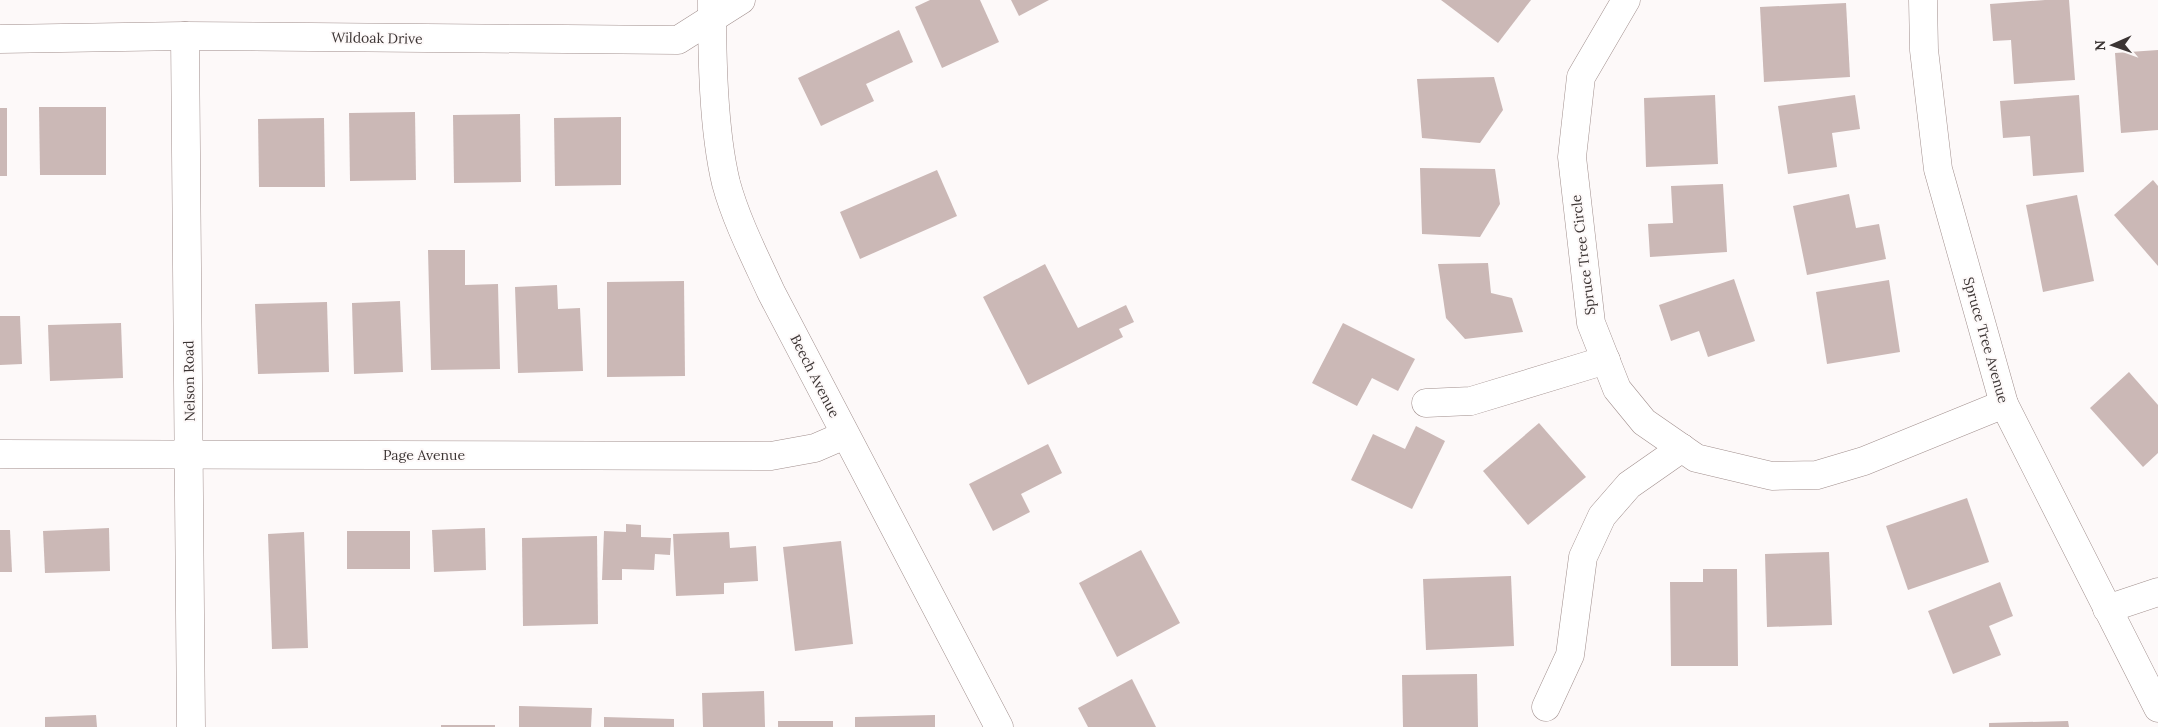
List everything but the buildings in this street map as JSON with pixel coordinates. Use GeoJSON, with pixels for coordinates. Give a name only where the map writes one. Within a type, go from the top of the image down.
{"type":"FeatureCollection","features":[{"type":"Feature","properties":{"kind":"street","name":"Wildoak Drive"},"geometry":{"type":"LineString","coordinates":[[0,39],[185,36],[678,40],[712,10],[741,0]]}},
{"type":"Feature","properties":{"kind":"street","name":"Spruce Tree Circle"},"geometry":{"type":"LineString","coordinates":[[1626,0],[1581,77],[1572,158],[1591,323],[1617,390],[1644,422],[1696,458],[1772,476],[1817,475],[1864,461],[2004,404]]}},
{"type":"Feature","properties":{"kind":"street","name":"Spruce Tree Avenue"},"geometry":{"type":"LineString","coordinates":[[1923,0],[1924,50],[1938,169],[2004,404],[2158,708]]}},
{"type":"Feature","properties":{"kind":"street","name":"Beech Avenue"},"geometry":{"type":"LineString","coordinates":[[712,10],[720,150],[727,184],[745,234],[771,292],[999,727]]}},
{"type":"Feature","properties":{"kind":"street","name":"Nelson Road"},"geometry":{"type":"LineString","coordinates":[[185,36],[192,727]]}},
{"type":"Feature","properties":{"kind":"street"},"geometry":{"type":"LineString","coordinates":[[1426,403],[1471,401],[1606,360]]}},
{"type":"Feature","properties":{"kind":"street","name":"Page Avenue"},"geometry":{"type":"LineString","coordinates":[[0,454],[771,456],[815,448],[845,435]]}},
{"type":"Feature","properties":{"kind":"street"},"geometry":{"type":"LineString","coordinates":[[1546,707],[1570,655],[1583,557],[1602,516],[1629,485],[1682,448]]}},
{"type":"Feature","properties":{"kind":"street"},"geometry":{"type":"LineString","coordinates":[[2107,609],[2158,592]]}}]}
